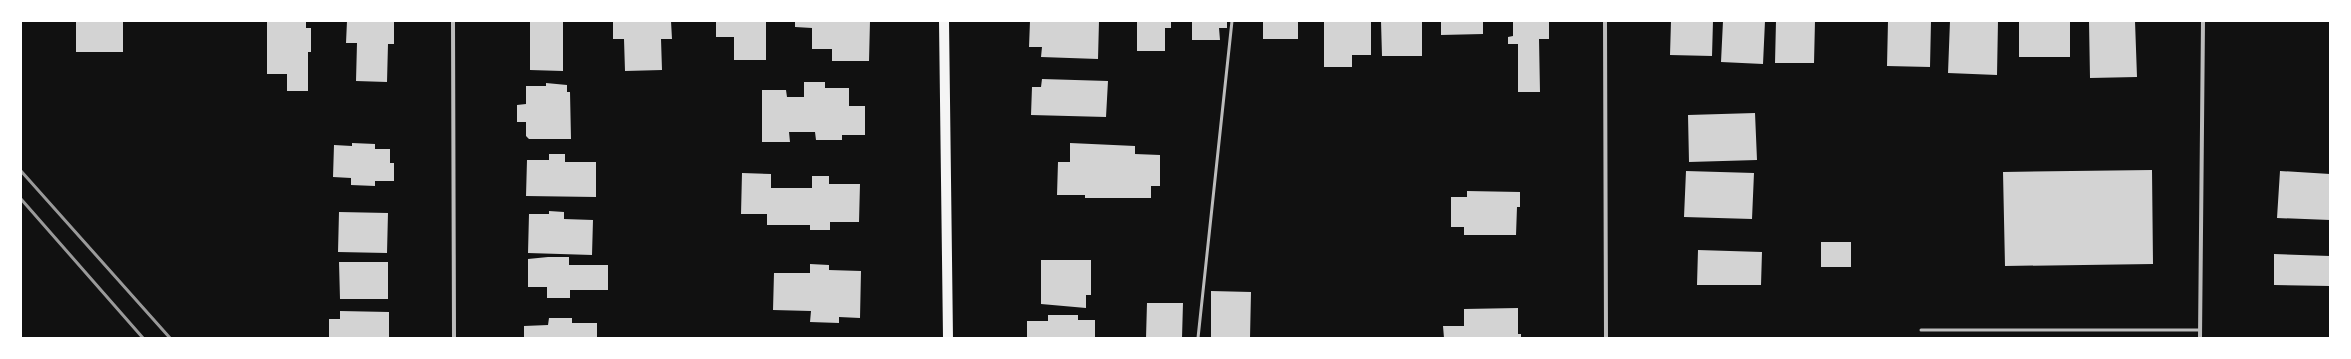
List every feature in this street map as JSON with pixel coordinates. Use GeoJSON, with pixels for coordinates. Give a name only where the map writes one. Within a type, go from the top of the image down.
{"type":"FeatureCollection","features":[{"type":"Feature","properties":{"kind":"main road"},"geometry":{"type":"LineString","coordinates":[[944,21],[948,338]]}},
{"type":"Feature","properties":{"kind":"street"},"geometry":{"type":"LineString","coordinates":[[453,21],[454,338]]}},
{"type":"Feature","properties":{"kind":"street"},"geometry":{"type":"LineString","coordinates":[[1605,21],[1606,338]]}},
{"type":"Feature","properties":{"kind":"street"},"geometry":{"type":"LineString","coordinates":[[2200,338],[2203,21]]}},
{"type":"Feature","properties":{"kind":"lane"},"geometry":{"type":"LineString","coordinates":[[1198,338],[1232,21]]}},
{"type":"Feature","properties":{"kind":"lane"},"geometry":{"type":"LineString","coordinates":[[1921,330],[2200,330]]}},
{"type":"Feature","properties":{"kind":"building"},"geometry":{"type":"Polygon","coordinates":[[[76,21],[123,21],[123,52],[76,52],[76,21]]]}},
{"type":"Feature","properties":{"kind":"building"},"geometry":{"type":"Polygon","coordinates":[[[267,21],[306,21],[306,28],[311,28],[311,52],[308,52],[308,91],[287,91],[287,74],[267,74],[267,21]]]}},
{"type":"Feature","properties":{"kind":"building"},"geometry":{"type":"Polygon","coordinates":[[[347,21],[394,21],[394,44],[388,44],[387,82],[356,81],[357,43],[346,43],[347,21]]]}},
{"type":"Feature","properties":{"kind":"building"},"geometry":{"type":"Polygon","coordinates":[[[530,21],[563,21],[563,71],[530,70],[530,21]]]}},
{"type":"Feature","properties":{"kind":"building"},"geometry":{"type":"Polygon","coordinates":[[[613,21],[671,21],[672,39],[661,39],[662,70],[625,71],[624,39],[613,39],[613,21]]]}},
{"type":"Feature","properties":{"kind":"building"},"geometry":{"type":"Polygon","coordinates":[[[716,21],[766,21],[766,60],[734,60],[734,37],[716,37],[716,21]]]}},
{"type":"Feature","properties":{"kind":"building"},"geometry":{"type":"Polygon","coordinates":[[[795,21],[870,21],[869,61],[832,61],[832,49],[812,49],[812,28],[795,27],[795,21]]]}},
{"type":"Feature","properties":{"kind":"building"},"geometry":{"type":"Polygon","coordinates":[[[1030,21],[1099,21],[1098,59],[1041,57],[1042,47],[1029,47],[1030,21]]]}},
{"type":"Feature","properties":{"kind":"building"},"geometry":{"type":"Polygon","coordinates":[[[1137,21],[1171,21],[1171,28],[1165,28],[1165,51],[1137,51],[1137,21]]]}},
{"type":"Feature","properties":{"kind":"building"},"geometry":{"type":"Polygon","coordinates":[[[1192,21],[1227,21],[1227,28],[1219,28],[1220,40],[1192,40],[1192,21]]]}},
{"type":"Feature","properties":{"kind":"building"},"geometry":{"type":"Polygon","coordinates":[[[1263,21],[1298,21],[1298,39],[1263,39],[1263,21]]]}},
{"type":"Feature","properties":{"kind":"building"},"geometry":{"type":"Polygon","coordinates":[[[1324,21],[1371,22],[1371,55],[1352,55],[1352,67],[1324,67],[1324,21]]]}},
{"type":"Feature","properties":{"kind":"building"},"geometry":{"type":"Polygon","coordinates":[[[1381,21],[1422,21],[1422,56],[1382,56],[1381,21]]]}},
{"type":"Feature","properties":{"kind":"building"},"geometry":{"type":"Polygon","coordinates":[[[1441,21],[1483,21],[1483,34],[1441,35],[1441,21]]]}},
{"type":"Feature","properties":{"kind":"building"},"geometry":{"type":"Polygon","coordinates":[[[1513,21],[1549,21],[1549,39],[1539,39],[1540,92],[1518,92],[1518,44],[1508,44],[1508,37],[1513,36],[1513,21]]]}},
{"type":"Feature","properties":{"kind":"building"},"geometry":{"type":"Polygon","coordinates":[[[1671,21],[1713,21],[1712,56],[1670,55],[1671,21]]]}},
{"type":"Feature","properties":{"kind":"building"},"geometry":{"type":"Polygon","coordinates":[[[1723,21],[1765,21],[1763,64],[1721,62],[1723,21]]]}},
{"type":"Feature","properties":{"kind":"building"},"geometry":{"type":"Polygon","coordinates":[[[1776,21],[1815,21],[1814,63],[1775,63],[1776,21]]]}},
{"type":"Feature","properties":{"kind":"building"},"geometry":{"type":"Polygon","coordinates":[[[1888,21],[1931,21],[1930,67],[1887,66],[1888,21]]]}},
{"type":"Feature","properties":{"kind":"building"},"geometry":{"type":"Polygon","coordinates":[[[1950,21],[1998,21],[1997,75],[1948,73],[1950,21]]]}},
{"type":"Feature","properties":{"kind":"building"},"geometry":{"type":"Polygon","coordinates":[[[2019,21],[2070,21],[2070,57],[2019,57],[2019,21]]]}},
{"type":"Feature","properties":{"kind":"building"},"geometry":{"type":"Polygon","coordinates":[[[2089,21],[2135,21],[2137,77],[2090,78],[2089,21]]]}},
{"type":"Feature","properties":{"kind":"building"},"geometry":{"type":"Polygon","coordinates":[[[1042,79],[1108,81],[1106,117],[1031,115],[1032,87],[1041,87],[1042,79]]]}},
{"type":"Feature","properties":{"kind":"building"},"geometry":{"type":"Polygon","coordinates":[[[804,82],[825,82],[825,88],[849,88],[849,106],[865,106],[865,135],[842,135],[842,140],[816,140],[815,132],[789,132],[790,142],[762,142],[762,90],[786,90],[787,97],[804,97],[804,82]]]}},
{"type":"Feature","properties":{"kind":"building"},"geometry":{"type":"Polygon","coordinates":[[[546,83],[567,85],[567,92],[570,92],[571,139],[529,139],[526,136],[526,122],[517,122],[517,105],[526,104],[526,86],[546,86],[546,83]]]}},
{"type":"Feature","properties":{"kind":"building"},"geometry":{"type":"Polygon","coordinates":[[[1755,113],[1757,160],[1689,162],[1688,115],[1755,113]]]}},
{"type":"Feature","properties":{"kind":"building"},"geometry":{"type":"Polygon","coordinates":[[[352,143],[375,144],[375,149],[390,149],[390,163],[394,163],[394,181],[375,181],[375,186],[351,185],[351,178],[333,177],[334,145],[352,146],[352,143]]]}},
{"type":"Feature","properties":{"kind":"building"},"geometry":{"type":"Polygon","coordinates":[[[1070,143],[1135,146],[1135,154],[1160,155],[1160,186],[1151,186],[1151,198],[1085,198],[1085,195],[1057,195],[1058,162],[1070,162],[1070,143]]]}},
{"type":"Feature","properties":{"kind":"building"},"geometry":{"type":"Polygon","coordinates":[[[549,154],[565,154],[565,162],[596,162],[596,197],[526,196],[527,160],[549,160],[549,154]]]}},
{"type":"Feature","properties":{"kind":"building"},"geometry":{"type":"Polygon","coordinates":[[[2152,170],[2153,264],[2005,266],[2003,172],[2152,170]]]}},
{"type":"Feature","properties":{"kind":"building"},"geometry":{"type":"Polygon","coordinates":[[[1686,171],[1754,173],[1752,219],[1684,217],[1686,171]]]}},
{"type":"Feature","properties":{"kind":"building"},"geometry":{"type":"Polygon","coordinates":[[[2280,171],[2330,174],[2330,220],[2277,218],[2280,171]]]}},
{"type":"Feature","properties":{"kind":"building"},"geometry":{"type":"Polygon","coordinates":[[[742,173],[771,174],[771,188],[812,188],[812,176],[829,176],[829,184],[860,184],[859,222],[830,222],[830,230],[810,230],[810,225],[767,225],[767,214],[741,214],[742,173]]]}},
{"type":"Feature","properties":{"kind":"building"},"geometry":{"type":"Polygon","coordinates":[[[1467,191],[1520,192],[1520,207],[1517,207],[1516,235],[1464,235],[1464,227],[1451,227],[1451,197],[1467,197],[1467,191]]]}},
{"type":"Feature","properties":{"kind":"building"},"geometry":{"type":"Polygon","coordinates":[[[549,211],[564,212],[564,219],[593,220],[592,255],[528,253],[529,214],[549,214],[549,211]]]}},
{"type":"Feature","properties":{"kind":"building"},"geometry":{"type":"Polygon","coordinates":[[[339,212],[388,213],[387,253],[338,252],[339,212]]]}},
{"type":"Feature","properties":{"kind":"building"},"geometry":{"type":"Polygon","coordinates":[[[1821,242],[1851,242],[1851,267],[1821,267],[1821,242]]]}},
{"type":"Feature","properties":{"kind":"building"},"geometry":{"type":"Polygon","coordinates":[[[1698,250],[1762,252],[1761,285],[1697,285],[1698,250]]]}},
{"type":"Feature","properties":{"kind":"building"},"geometry":{"type":"Polygon","coordinates":[[[2274,254],[2330,256],[2330,286],[2274,285],[2274,254]]]}},
{"type":"Feature","properties":{"kind":"building"},"geometry":{"type":"Polygon","coordinates":[[[569,257],[569,265],[608,265],[608,290],[570,290],[570,298],[547,298],[547,287],[528,287],[528,259],[569,257]]]}},
{"type":"Feature","properties":{"kind":"building"},"geometry":{"type":"Polygon","coordinates":[[[1041,260],[1091,260],[1091,295],[1086,295],[1086,308],[1041,304],[1041,260]]]}},
{"type":"Feature","properties":{"kind":"building"},"geometry":{"type":"Polygon","coordinates":[[[339,262],[388,262],[388,299],[340,299],[339,262]]]}},
{"type":"Feature","properties":{"kind":"building"},"geometry":{"type":"Polygon","coordinates":[[[810,264],[829,265],[829,270],[861,271],[860,318],[839,317],[839,323],[810,322],[811,311],[773,310],[774,273],[810,273],[810,264]]]}},
{"type":"Feature","properties":{"kind":"building"},"geometry":{"type":"Polygon","coordinates":[[[1211,291],[1251,292],[1250,338],[1211,338],[1211,291]]]}},
{"type":"Feature","properties":{"kind":"building"},"geometry":{"type":"Polygon","coordinates":[[[1147,303],[1183,303],[1182,338],[1146,338],[1147,303]]]}},
{"type":"Feature","properties":{"kind":"building"},"geometry":{"type":"Polygon","coordinates":[[[1518,308],[1518,334],[1521,334],[1521,338],[1444,338],[1443,326],[1464,326],[1464,309],[1518,308]]]}},
{"type":"Feature","properties":{"kind":"building"},"geometry":{"type":"Polygon","coordinates":[[[340,311],[389,312],[389,338],[329,338],[329,319],[340,319],[340,311]]]}},
{"type":"Feature","properties":{"kind":"building"},"geometry":{"type":"Polygon","coordinates":[[[1048,315],[1078,315],[1078,320],[1095,320],[1095,338],[1027,338],[1027,321],[1048,321],[1048,315]]]}},
{"type":"Feature","properties":{"kind":"building"},"geometry":{"type":"Polygon","coordinates":[[[549,318],[572,318],[572,323],[597,323],[597,338],[524,338],[524,326],[548,325],[549,318]]]}},
{"type":"Feature","properties":{"kind":"railway"},"geometry":{"type":"LineString","coordinates":[[21,171],[170,338]]}},
{"type":"Feature","properties":{"kind":"railway"},"geometry":{"type":"LineString","coordinates":[[21,199],[143,338]]}}]}
